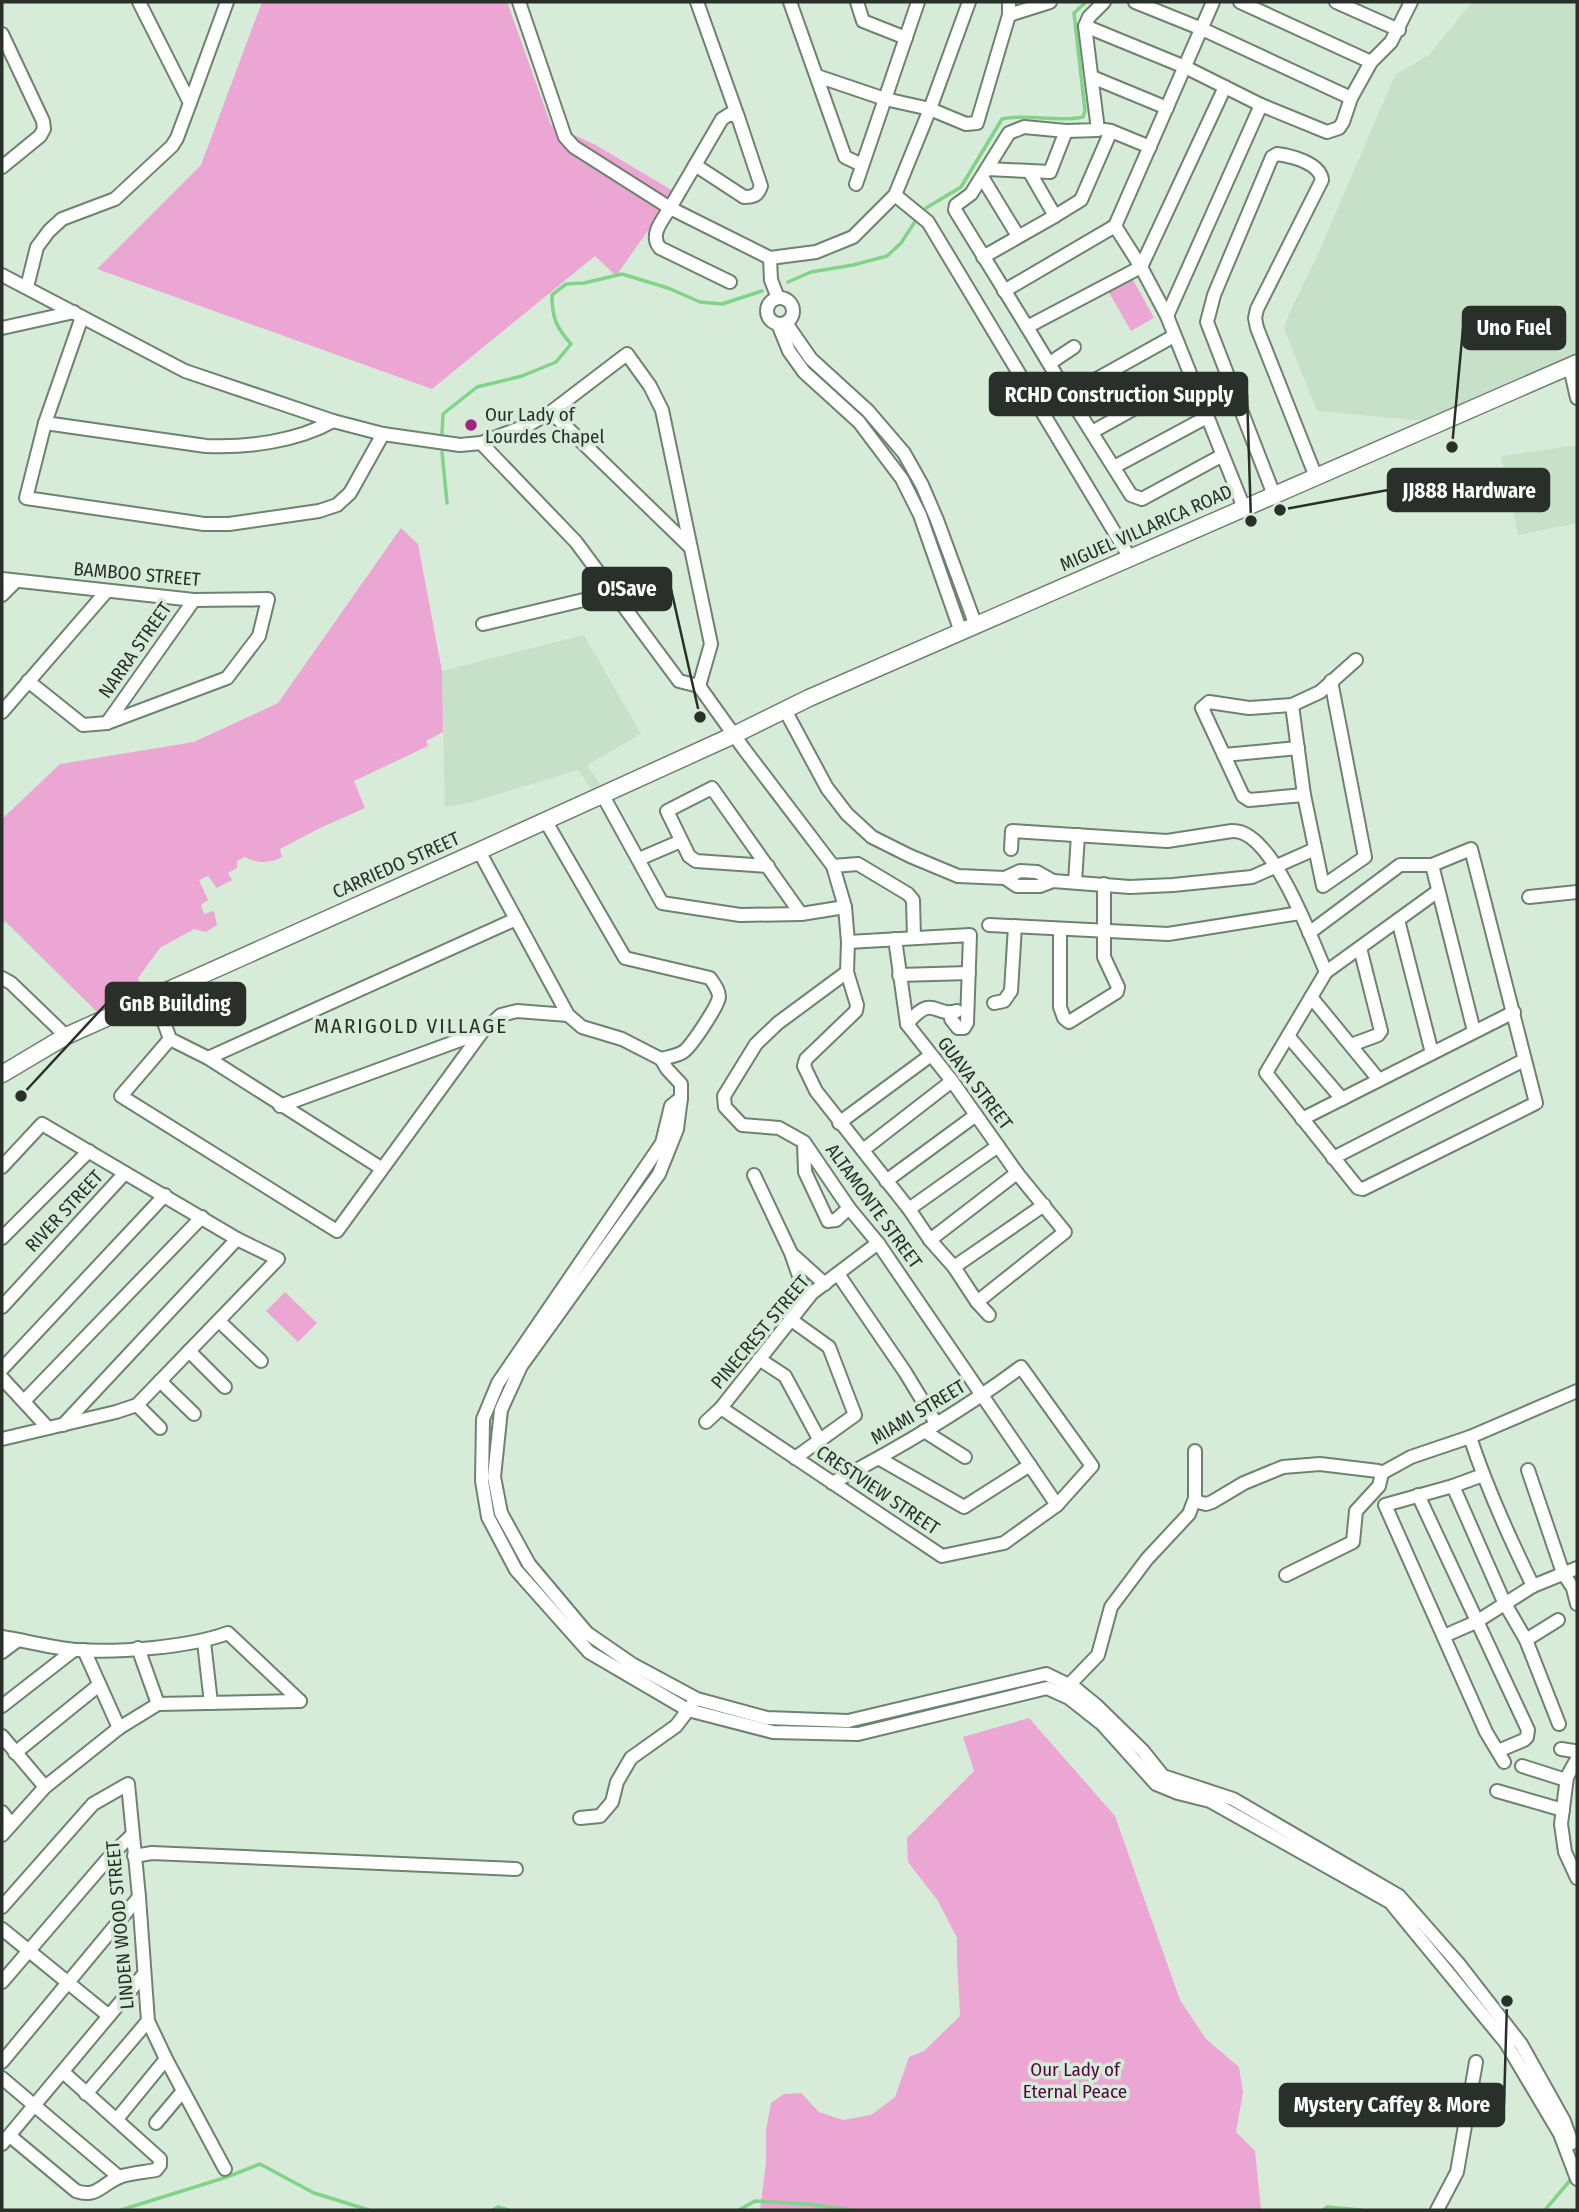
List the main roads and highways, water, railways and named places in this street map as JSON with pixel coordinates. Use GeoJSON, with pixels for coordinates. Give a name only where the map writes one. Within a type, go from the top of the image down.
{"type":"FeatureCollection","features":[{"type":"Feature","properties":{"kind":"main road","name":"MIGUEL VILLARICA ROAD"},"geometry":{"type":"LineString","coordinates":[[809,698],[1574,365]]}},
{"type":"Feature","properties":{"kind":"main road","name":"CARRIEDO STREET"},"geometry":{"type":"LineString","coordinates":[[2,1074],[66,1036],[545,821],[809,698]]}},
{"type":"Feature","properties":{"kind":"waterway"},"geometry":{"type":"LineString","coordinates":[[926,208],[961,187],[1002,119],[1083,117],[1085,111],[1074,13],[1086,2]]}},
{"type":"Feature","properties":{"kind":"waterway"},"geometry":{"type":"LineString","coordinates":[[788,282],[811,272],[887,256],[901,243],[916,220]]}},
{"type":"Feature","properties":{"kind":"waterway"},"geometry":{"type":"LineString","coordinates":[[442,433],[443,414],[477,387],[522,376],[556,362],[571,344],[556,322],[552,303],[552,295],[566,284],[584,283],[622,274],[668,288],[700,302],[722,304],[762,291]]}},
{"type":"Feature","properties":{"kind":"waterway"},"geometry":{"type":"LineString","coordinates":[[442,452],[447,503]]}},
{"type":"Feature","properties":{"kind":"waterway"},"geometry":{"type":"LineString","coordinates":[[121,2210],[260,2164],[314,2193],[369,2210]]}},
{"type":"Feature","properties":{"kind":"waterway"},"geometry":{"type":"LineString","coordinates":[[1545,2210],[1572,2178]]}},
{"type":"Feature","properties":{"kind":"waterway"},"geometry":{"type":"LineString","coordinates":[[739,2210],[755,2201],[853,2210]]}},
{"type":"Feature","properties":{"kind":"waterway"},"geometry":{"type":"LineString","coordinates":[[493,2210],[498,2207],[508,2210]]}},
{"type":"Feature","properties":{"kind":"waterway"},"geometry":{"type":"LineString","coordinates":[[1323,2210],[1327,2207],[1361,2210]]}},
{"type":"Feature","properties":{"kind":"place","name":"Our Lady of Lourdes Chapel"},"geometry":{"type":"Point","coordinates":[471,425]}},
{"type":"Feature","properties":{"kind":"place","name":"Uno Fuel"},"geometry":{"type":"Point","coordinates":[1452,447]}},
{"type":"Feature","properties":{"kind":"place","name":"JJ888 Hardware"},"geometry":{"type":"Point","coordinates":[1280,510]}},
{"type":"Feature","properties":{"kind":"place","name":"RCHD Construction Supply"},"geometry":{"type":"Point","coordinates":[1251,521]}},
{"type":"Feature","properties":{"kind":"place","name":"O!Save"},"geometry":{"type":"Point","coordinates":[700,717]}},
{"type":"Feature","properties":{"kind":"place","name":"GnB Building"},"geometry":{"type":"Point","coordinates":[21,1096]}},
{"type":"Feature","properties":{"kind":"place","name":"Mystery Caffey & More"},"geometry":{"type":"Point","coordinates":[1507,2001]}},
{"type":"Feature","properties":{"kind":"district","name":"MARIGOLD VILLAGE"},"geometry":{"type":"Point","coordinates":[411,1026]}},
{"type":"Feature","properties":{"kind":"park label","name":"Our Lady of Eternal Peace"},"geometry":{"type":"Point","coordinates":[1075,2080]}}]}
